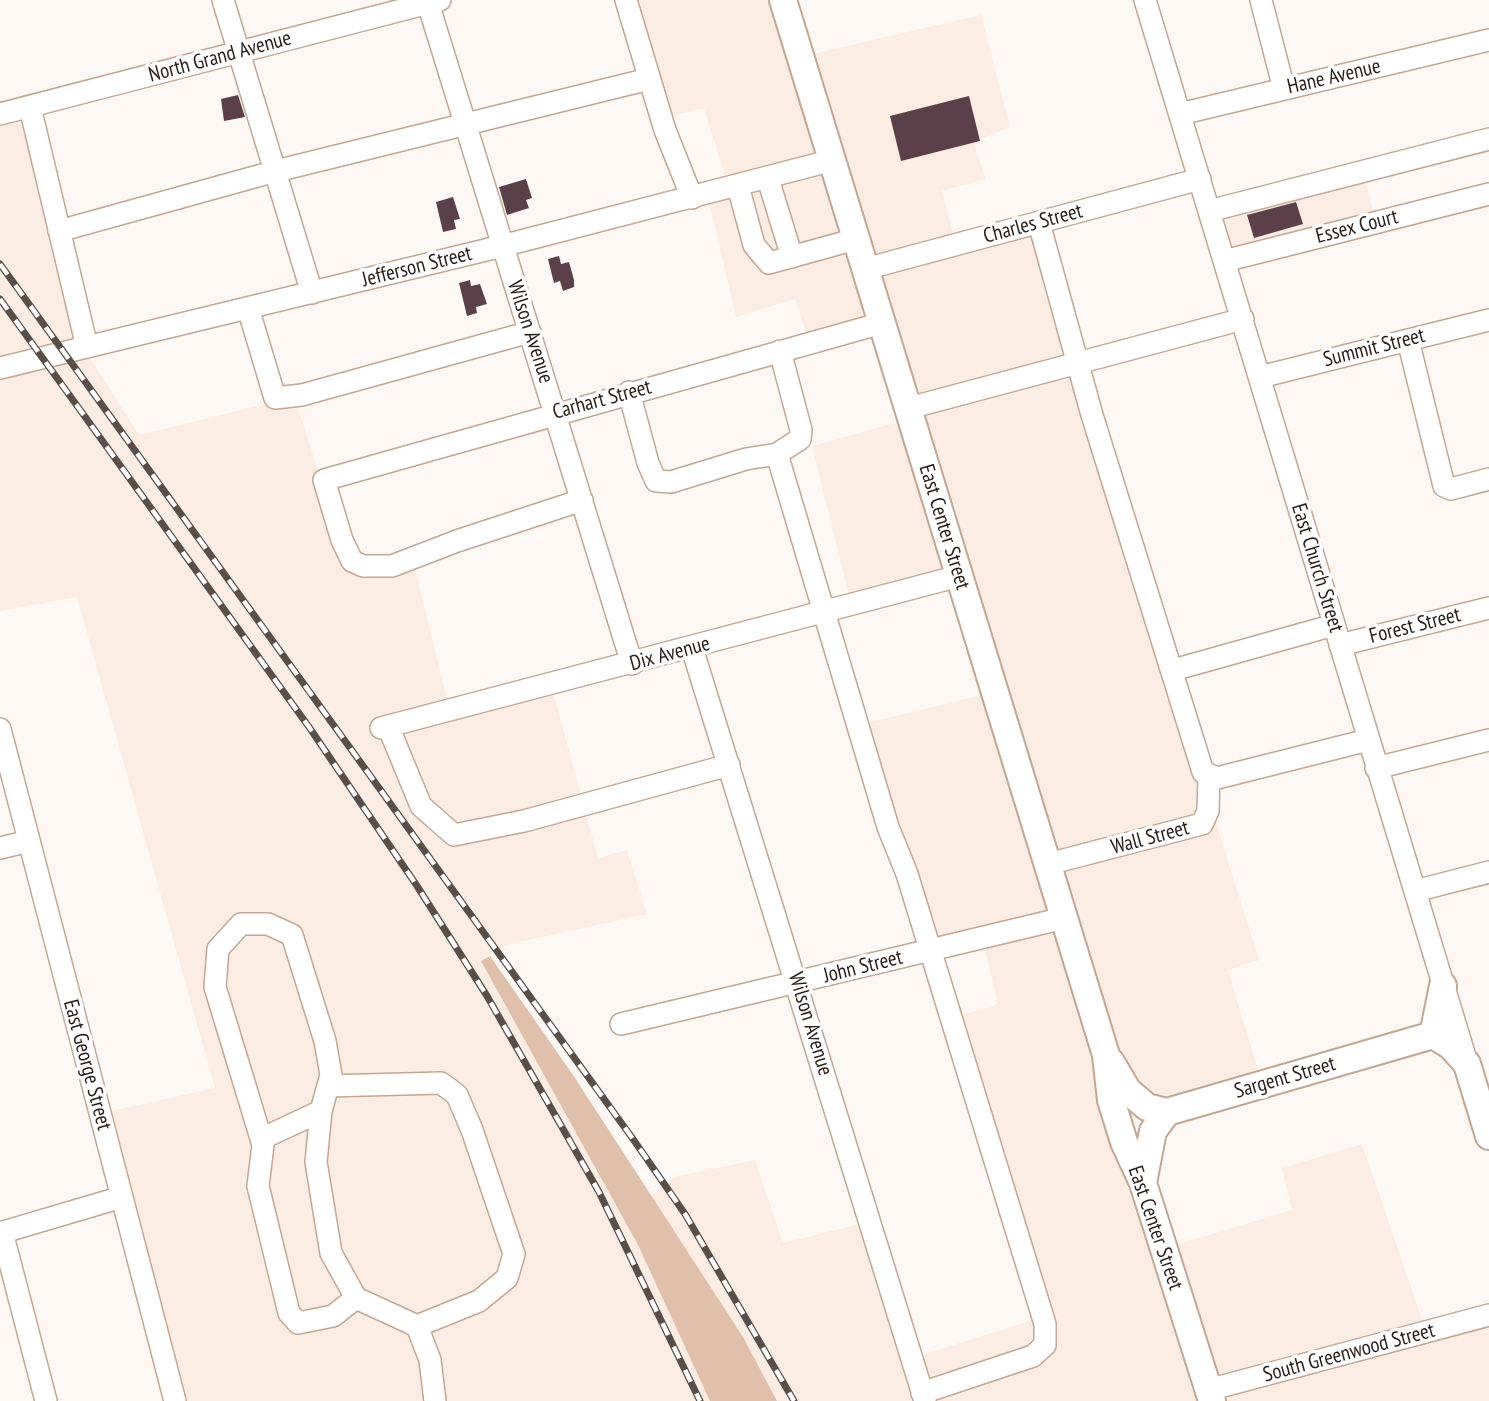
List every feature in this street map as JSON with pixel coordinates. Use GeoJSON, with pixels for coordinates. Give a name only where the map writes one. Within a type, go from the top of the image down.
{"type":"FeatureCollection","features":[{"type":"Feature","properties":{"kind":"main road","name":"East Center Street"},"geometry":{"type":"LineString","coordinates":[[783,0],[1106,1055],[1111,1100],[1124,1142],[1143,1183],[1210,1396]]}},
{"type":"Feature","properties":{"kind":"main road"},"geometry":{"type":"LineString","coordinates":[[1443,986],[1433,1035],[1451,1046],[1467,1064]]}},
{"type":"Feature","properties":{"kind":"main road","name":"Sargent Street"},"geometry":{"type":"LineString","coordinates":[[1167,1111],[1433,1035]]}},
{"type":"Feature","properties":{"kind":"main road","name":"East Center Street"},"geometry":{"type":"LineString","coordinates":[[1106,1055],[1128,1091],[1146,1107],[1167,1111]]}},
{"type":"Feature","properties":{"kind":"main road","name":"East Church Street"},"geometry":{"type":"LineString","coordinates":[[1467,1064],[1482,1087],[1489,1136]]}},
{"type":"Feature","properties":{"kind":"main road"},"geometry":{"type":"LineString","coordinates":[[1143,1183],[1153,1131],[1167,1111]]}},
{"type":"Feature","properties":{"kind":"street"},"geometry":{"type":"LineString","coordinates":[[223,0],[312,293]]}},
{"type":"Feature","properties":{"kind":"street"},"geometry":{"type":"LineString","coordinates":[[626,0],[665,130],[692,198]]}},
{"type":"Feature","properties":{"kind":"street","name":"East Church Street"},"geometry":{"type":"LineString","coordinates":[[1145,0],[1467,1064]]}},
{"type":"Feature","properties":{"kind":"street"},"geometry":{"type":"LineString","coordinates":[[1261,0],[1284,89]]}},
{"type":"Feature","properties":{"kind":"street","name":"North Grand Avenue"},"geometry":{"type":"LineString","coordinates":[[0,114],[432,1]]}},
{"type":"Feature","properties":{"kind":"street","name":"Wilson Avenue"},"geometry":{"type":"LineString","coordinates":[[432,1],[465,124],[632,664]]}},
{"type":"Feature","properties":{"kind":"street","name":"Hane Avenue"},"geometry":{"type":"LineString","coordinates":[[1180,114],[1489,40]]}},
{"type":"Feature","properties":{"kind":"street"},"geometry":{"type":"LineString","coordinates":[[59,231],[276,171],[649,79]]}},
{"type":"Feature","properties":{"kind":"street"},"geometry":{"type":"LineString","coordinates":[[30,107],[86,347]]}},
{"type":"Feature","properties":{"kind":"street"},"geometry":{"type":"LineString","coordinates":[[1209,211],[1489,139]]}},
{"type":"Feature","properties":{"kind":"street","name":"Jefferson Street"},"geometry":{"type":"LineString","coordinates":[[0,368],[502,246],[833,160]]}},
{"type":"Feature","properties":{"kind":"street"},"geometry":{"type":"LineString","coordinates":[[768,179],[792,257]]}},
{"type":"Feature","properties":{"kind":"street","name":"Charles Street"},"geometry":{"type":"LineString","coordinates":[[865,269],[1200,179]]}},
{"type":"Feature","properties":{"kind":"street"},"geometry":{"type":"LineString","coordinates":[[738,186],[754,244],[769,263],[856,239]]}},
{"type":"Feature","properties":{"kind":"street","name":"Essex Court"},"geometry":{"type":"LineString","coordinates":[[1224,261],[1489,194]]}},
{"type":"Feature","properties":{"kind":"street"},"geometry":{"type":"LineString","coordinates":[[1039,222],[1077,361],[1203,772],[1217,778],[1368,740]]}},
{"type":"Feature","properties":{"kind":"street"},"geometry":{"type":"LineString","coordinates":[[248,308],[275,398],[302,395],[530,332]]}},
{"type":"Feature","properties":{"kind":"street"},"geometry":{"type":"LineString","coordinates":[[909,408],[1077,361],[1243,319]]}},
{"type":"Feature","properties":{"kind":"street","name":"Summit Street"},"geometry":{"type":"LineString","coordinates":[[1260,377],[1489,320]]}},
{"type":"Feature","properties":{"kind":"street","name":"Carhart Street"},"geometry":{"type":"LineString","coordinates":[[582,500],[392,566],[363,566],[352,561],[342,540],[324,480],[555,412],[882,323]]}},
{"type":"Feature","properties":{"kind":"street"},"geometry":{"type":"LineString","coordinates":[[1408,340],[1444,485],[1451,489],[1489,479]]}},
{"type":"Feature","properties":{"kind":"street"},"geometry":{"type":"LineString","coordinates":[[629,392],[648,463],[656,481],[671,482],[746,459],[776,454],[800,439],[801,430],[780,351]]}},
{"type":"Feature","properties":{"kind":"street"},"geometry":{"type":"LineString","coordinates":[[776,454],[888,827],[907,874],[1045,1324],[1045,1345],[1034,1356],[924,1397]]}},
{"type":"Feature","properties":{"kind":"street","name":"Dix Avenue"},"geometry":{"type":"LineString","coordinates":[[729,765],[524,821],[454,835],[421,806],[384,727],[959,576]]}},
{"type":"Feature","properties":{"kind":"street","name":"Forest Street"},"geometry":{"type":"LineString","coordinates":[[1173,670],[1337,635],[1489,607]]}},
{"type":"Feature","properties":{"kind":"street","name":"Wilson Avenue"},"geometry":{"type":"LineString","coordinates":[[692,648],[924,1397]]}},
{"type":"Feature","properties":{"kind":"street","name":"East George Street"},"geometry":{"type":"LineString","coordinates":[[0,729],[175,1401]]}},
{"type":"Feature","properties":{"kind":"street"},"geometry":{"type":"LineString","coordinates":[[1376,768],[1489,740]]}},
{"type":"Feature","properties":{"kind":"street","name":"Wall Street"},"geometry":{"type":"LineString","coordinates":[[1048,864],[1202,824],[1208,811],[1209,775]]}},
{"type":"Feature","properties":{"kind":"street"},"geometry":{"type":"LineString","coordinates":[[0,848],[29,841]]}},
{"type":"Feature","properties":{"kind":"street"},"geometry":{"type":"LineString","coordinates":[[1415,891],[1489,872]]}},
{"type":"Feature","properties":{"kind":"street","name":"John Street"},"geometry":{"type":"LineString","coordinates":[[621,1024],[1064,918]]}},
{"type":"Feature","properties":{"kind":"street"},"geometry":{"type":"LineString","coordinates":[[356,1298],[333,1316],[298,1323],[289,1313],[258,1186],[263,1145],[215,987],[218,949],[241,924],[268,924],[292,935],[325,1041],[331,1075],[320,1111],[316,1162],[331,1253],[356,1298],[417,1326],[430,1360],[435,1401]]}},
{"type":"Feature","properties":{"kind":"street"},"geometry":{"type":"LineString","coordinates":[[328,1086],[441,1083],[457,1095],[472,1130],[514,1254],[507,1278],[479,1301],[417,1326]]}},
{"type":"Feature","properties":{"kind":"street"},"geometry":{"type":"LineString","coordinates":[[261,1139],[320,1111]]}},
{"type":"Feature","properties":{"kind":"street"},"geometry":{"type":"LineString","coordinates":[[46,1401],[1,1232],[121,1197]]}},
{"type":"Feature","properties":{"kind":"street","name":"South Greenwood Street"},"geometry":{"type":"LineString","coordinates":[[1210,1396],[1489,1315]]}},
{"type":"Feature","properties":{"kind":"shaded area"},"geometry":{"type":"Polygon","coordinates":[[[631,0],[787,0],[808,55],[981,15],[1010,127],[973,142],[986,179],[942,191],[957,248],[1040,226],[1201,775],[1259,960],[1228,970],[1263,1087],[1130,1120],[1169,1247],[1292,1210],[1282,1168],[1362,1144],[1426,1331],[1489,1315],[1489,1401],[777,1401],[743,1337],[651,1196],[674,1177],[755,1160],[783,1243],[867,1222],[905,1360],[1037,1319],[941,1021],[998,1004],[984,946],[928,960],[863,724],[993,692],[957,579],[852,608],[812,446],[909,419],[883,325],[811,348],[795,299],[736,317],[708,196],[729,189],[704,108],[667,117],[631,0]]]}},
{"type":"Feature","properties":{"kind":"shaded area"},"geometry":{"type":"Polygon","coordinates":[[[26,113],[80,342],[139,435],[295,397],[349,572],[412,557],[450,711],[552,688],[598,858],[627,850],[647,914],[506,945],[481,961],[638,1245],[710,1401],[172,1401],[98,1114],[215,1088],[77,597],[0,611],[0,120],[26,113]]]}},
{"type":"Feature","properties":{"kind":"shaded area"},"geometry":{"type":"Polygon","coordinates":[[[1362,169],[1376,222],[1221,264],[1207,211],[1362,169]]]}},
{"type":"Feature","properties":{"kind":"shaded area"},"geometry":{"type":"Polygon","coordinates":[[[490,956],[573,1075],[743,1337],[777,1401],[710,1401],[638,1245],[481,961],[490,956]]]}},
{"type":"Feature","properties":{"kind":"building"},"geometry":{"type":"Polygon","coordinates":[[[238,95],[245,117],[224,121],[221,99],[238,95]]]}},
{"type":"Feature","properties":{"kind":"building"},"geometry":{"type":"Polygon","coordinates":[[[969,96],[980,141],[901,161],[890,116],[969,96]]]}},
{"type":"Feature","properties":{"kind":"building"},"geometry":{"type":"Polygon","coordinates":[[[526,179],[532,198],[526,200],[529,208],[507,215],[499,187],[526,179]]]}},
{"type":"Feature","properties":{"kind":"building"},"geometry":{"type":"Polygon","coordinates":[[[453,197],[460,219],[454,220],[456,229],[443,232],[436,202],[453,197]]]}},
{"type":"Feature","properties":{"kind":"building"},"geometry":{"type":"Polygon","coordinates":[[[1296,202],[1303,224],[1254,238],[1247,215],[1296,202]]]}},
{"type":"Feature","properties":{"kind":"building"},"geometry":{"type":"Polygon","coordinates":[[[559,256],[561,264],[569,262],[574,280],[574,287],[563,291],[560,281],[554,283],[548,259],[559,256]]]}},
{"type":"Feature","properties":{"kind":"building"},"geometry":{"type":"Polygon","coordinates":[[[470,280],[471,286],[480,284],[487,304],[476,307],[477,313],[467,316],[459,283],[470,280]]]}},
{"type":"Feature","properties":{"kind":"railway"},"geometry":{"type":"LineString","coordinates":[[0,264],[633,1139],[685,1214],[794,1401]]}},
{"type":"Feature","properties":{"kind":"railway"},"geometry":{"type":"LineString","coordinates":[[0,299],[309,727],[417,886],[487,996],[599,1192],[700,1401]]}}]}
